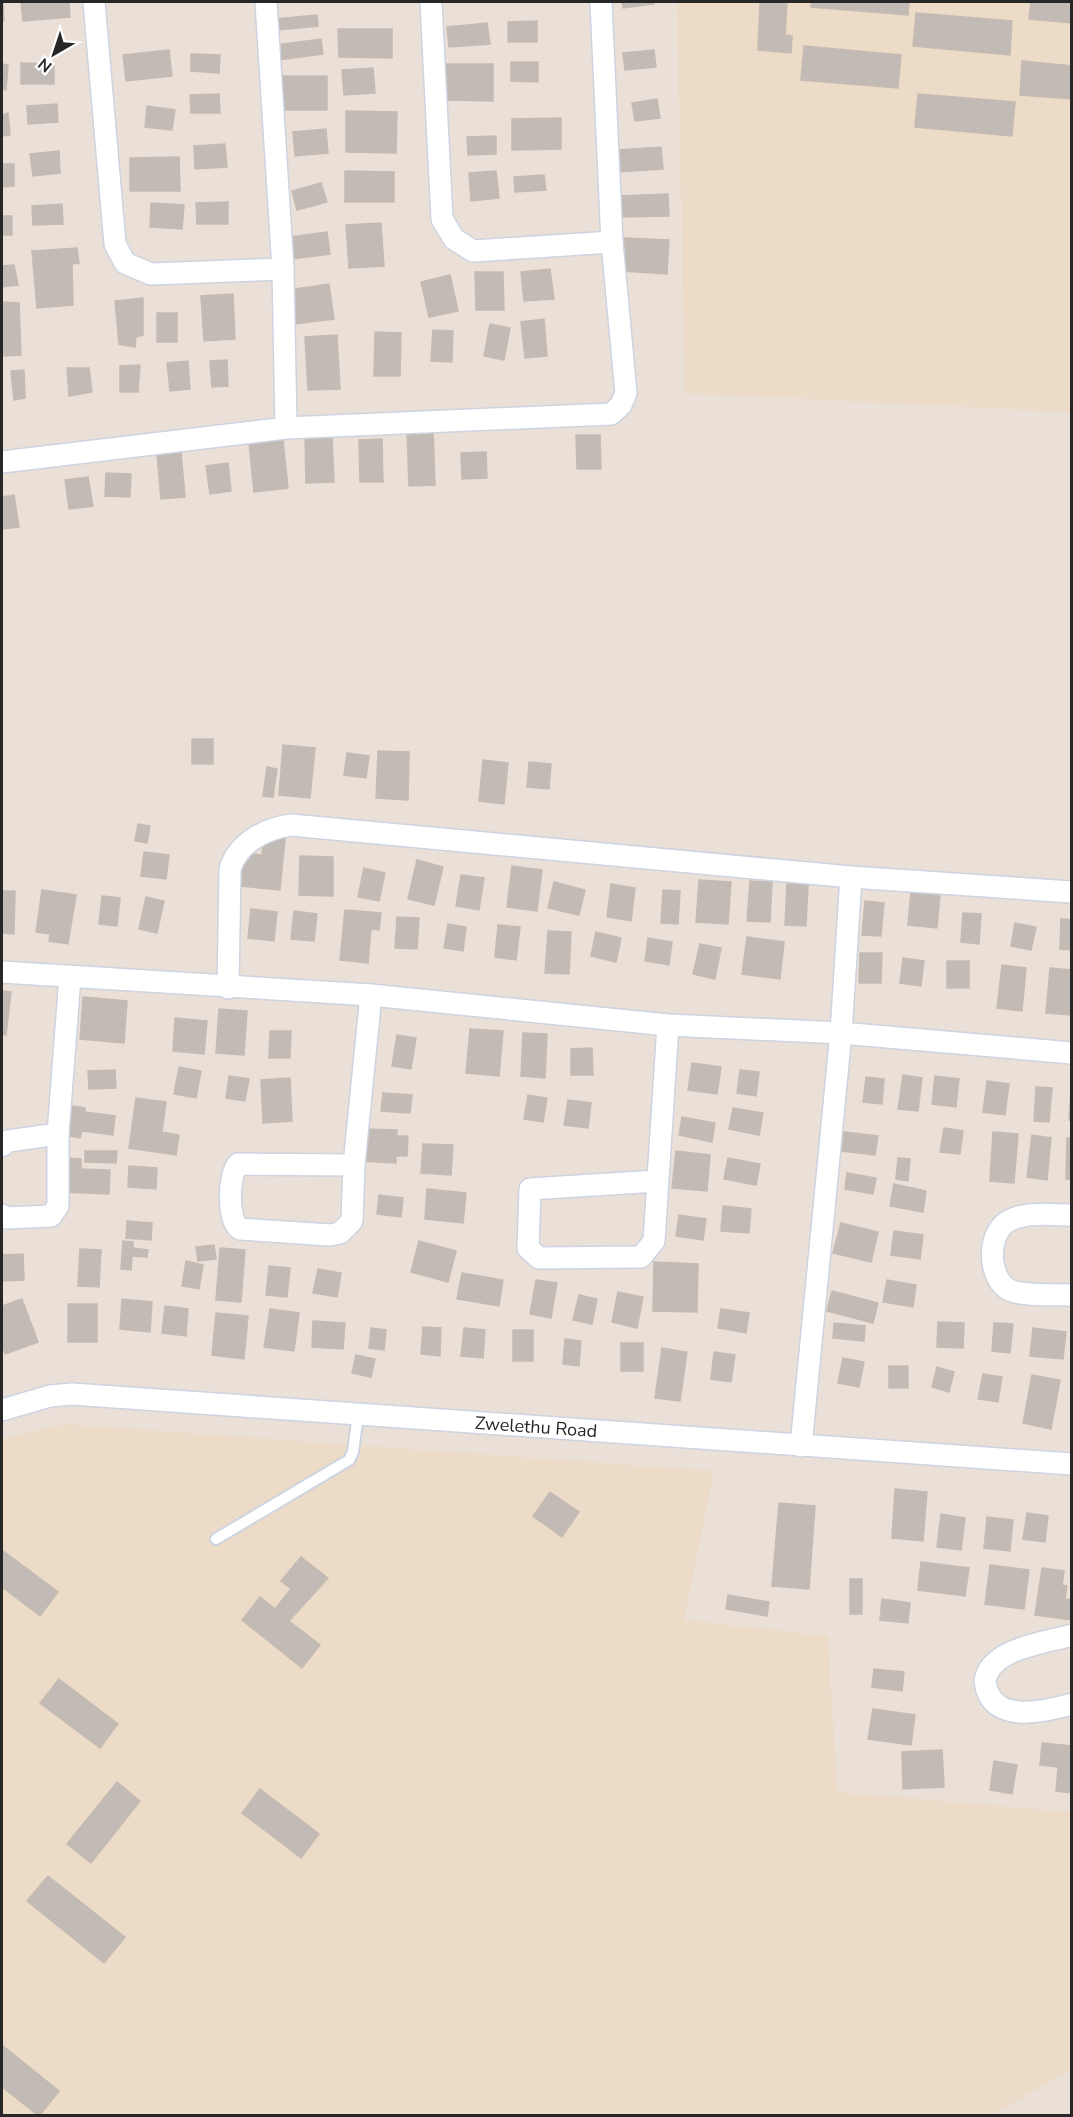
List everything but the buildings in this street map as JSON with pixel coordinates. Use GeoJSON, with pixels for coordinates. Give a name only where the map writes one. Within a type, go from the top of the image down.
{"type":"FeatureCollection","features":[{"type":"Feature","properties":{"kind":"street"},"geometry":{"type":"LineString","coordinates":[[94,2],[115,244],[125,263],[151,274],[283,269]]}},
{"type":"Feature","properties":{"kind":"street"},"geometry":{"type":"LineString","coordinates":[[266,2],[283,269],[286,429]]}},
{"type":"Feature","properties":{"kind":"street"},"geometry":{"type":"LineString","coordinates":[[431,2],[442,219],[454,239],[472,251],[612,242]]}},
{"type":"Feature","properties":{"kind":"street"},"geometry":{"type":"LineString","coordinates":[[2,462],[286,429],[611,414],[621,405],[626,393],[612,242],[601,2]]}},
{"type":"Feature","properties":{"kind":"street"},"geometry":{"type":"LineString","coordinates":[[228,988],[230,869],[235,853],[244,845],[279,827],[291,825],[851,877],[1071,892]]}},
{"type":"Feature","properties":{"kind":"street"},"geometry":{"type":"LineString","coordinates":[[801,1446],[841,1033],[851,877]]}},
{"type":"Feature","properties":{"kind":"street"},"geometry":{"type":"LineString","coordinates":[[2,972],[228,988],[371,995],[668,1024],[841,1033],[1071,1053]]}},
{"type":"Feature","properties":{"kind":"street"},"geometry":{"type":"LineString","coordinates":[[2,1215],[7,1218],[54,1214],[58,1206],[58,1134],[70,977]]}},
{"type":"Feature","properties":{"kind":"street"},"geometry":{"type":"LineString","coordinates":[[354,1165],[238,1164],[231,1174],[234,1224],[245,1230],[340,1233],[352,1221],[354,1165],[371,995]]}},
{"type":"Feature","properties":{"kind":"street"},"geometry":{"type":"LineString","coordinates":[[657,1181],[530,1189],[528,1248],[539,1258],[641,1257],[654,1241],[668,1024]]}},
{"type":"Feature","properties":{"kind":"street"},"geometry":{"type":"LineString","coordinates":[[2,1146],[8,1141],[58,1134]]}},
{"type":"Feature","properties":{"kind":"street"},"geometry":{"type":"LineString","coordinates":[[1071,1215],[1022,1216],[1005,1223],[993,1242],[994,1268],[1000,1282],[1014,1292],[1071,1295]]}},
{"type":"Feature","properties":{"kind":"street","name":"Zwelethu Road"},"geometry":{"type":"LineString","coordinates":[[2,1410],[50,1396],[72,1394],[1071,1464]]}},
{"type":"Feature","properties":{"kind":"street"},"geometry":{"type":"LineString","coordinates":[[1071,1635],[1008,1655],[992,1665],[985,1681],[990,1696],[1004,1709],[1012,1712],[1036,1713],[1071,1704]]}},
{"type":"Feature","properties":{"kind":"lane"},"geometry":{"type":"LineString","coordinates":[[216,1539],[349,1460],[353,1452],[358,1414]]}},
{"type":"Feature","properties":{"kind":"shaded area"},"geometry":{"type":"Polygon","coordinates":[[[677,2],[1071,2],[1071,412],[685,393],[677,2]]]}},
{"type":"Feature","properties":{"kind":"shaded area"},"geometry":{"type":"Polygon","coordinates":[[[65,1424],[714,1471],[684,1620],[828,1636],[837,1792],[1071,1812],[1071,2069],[990,2116],[2,2115],[2,1439],[65,1424]]]}}]}
